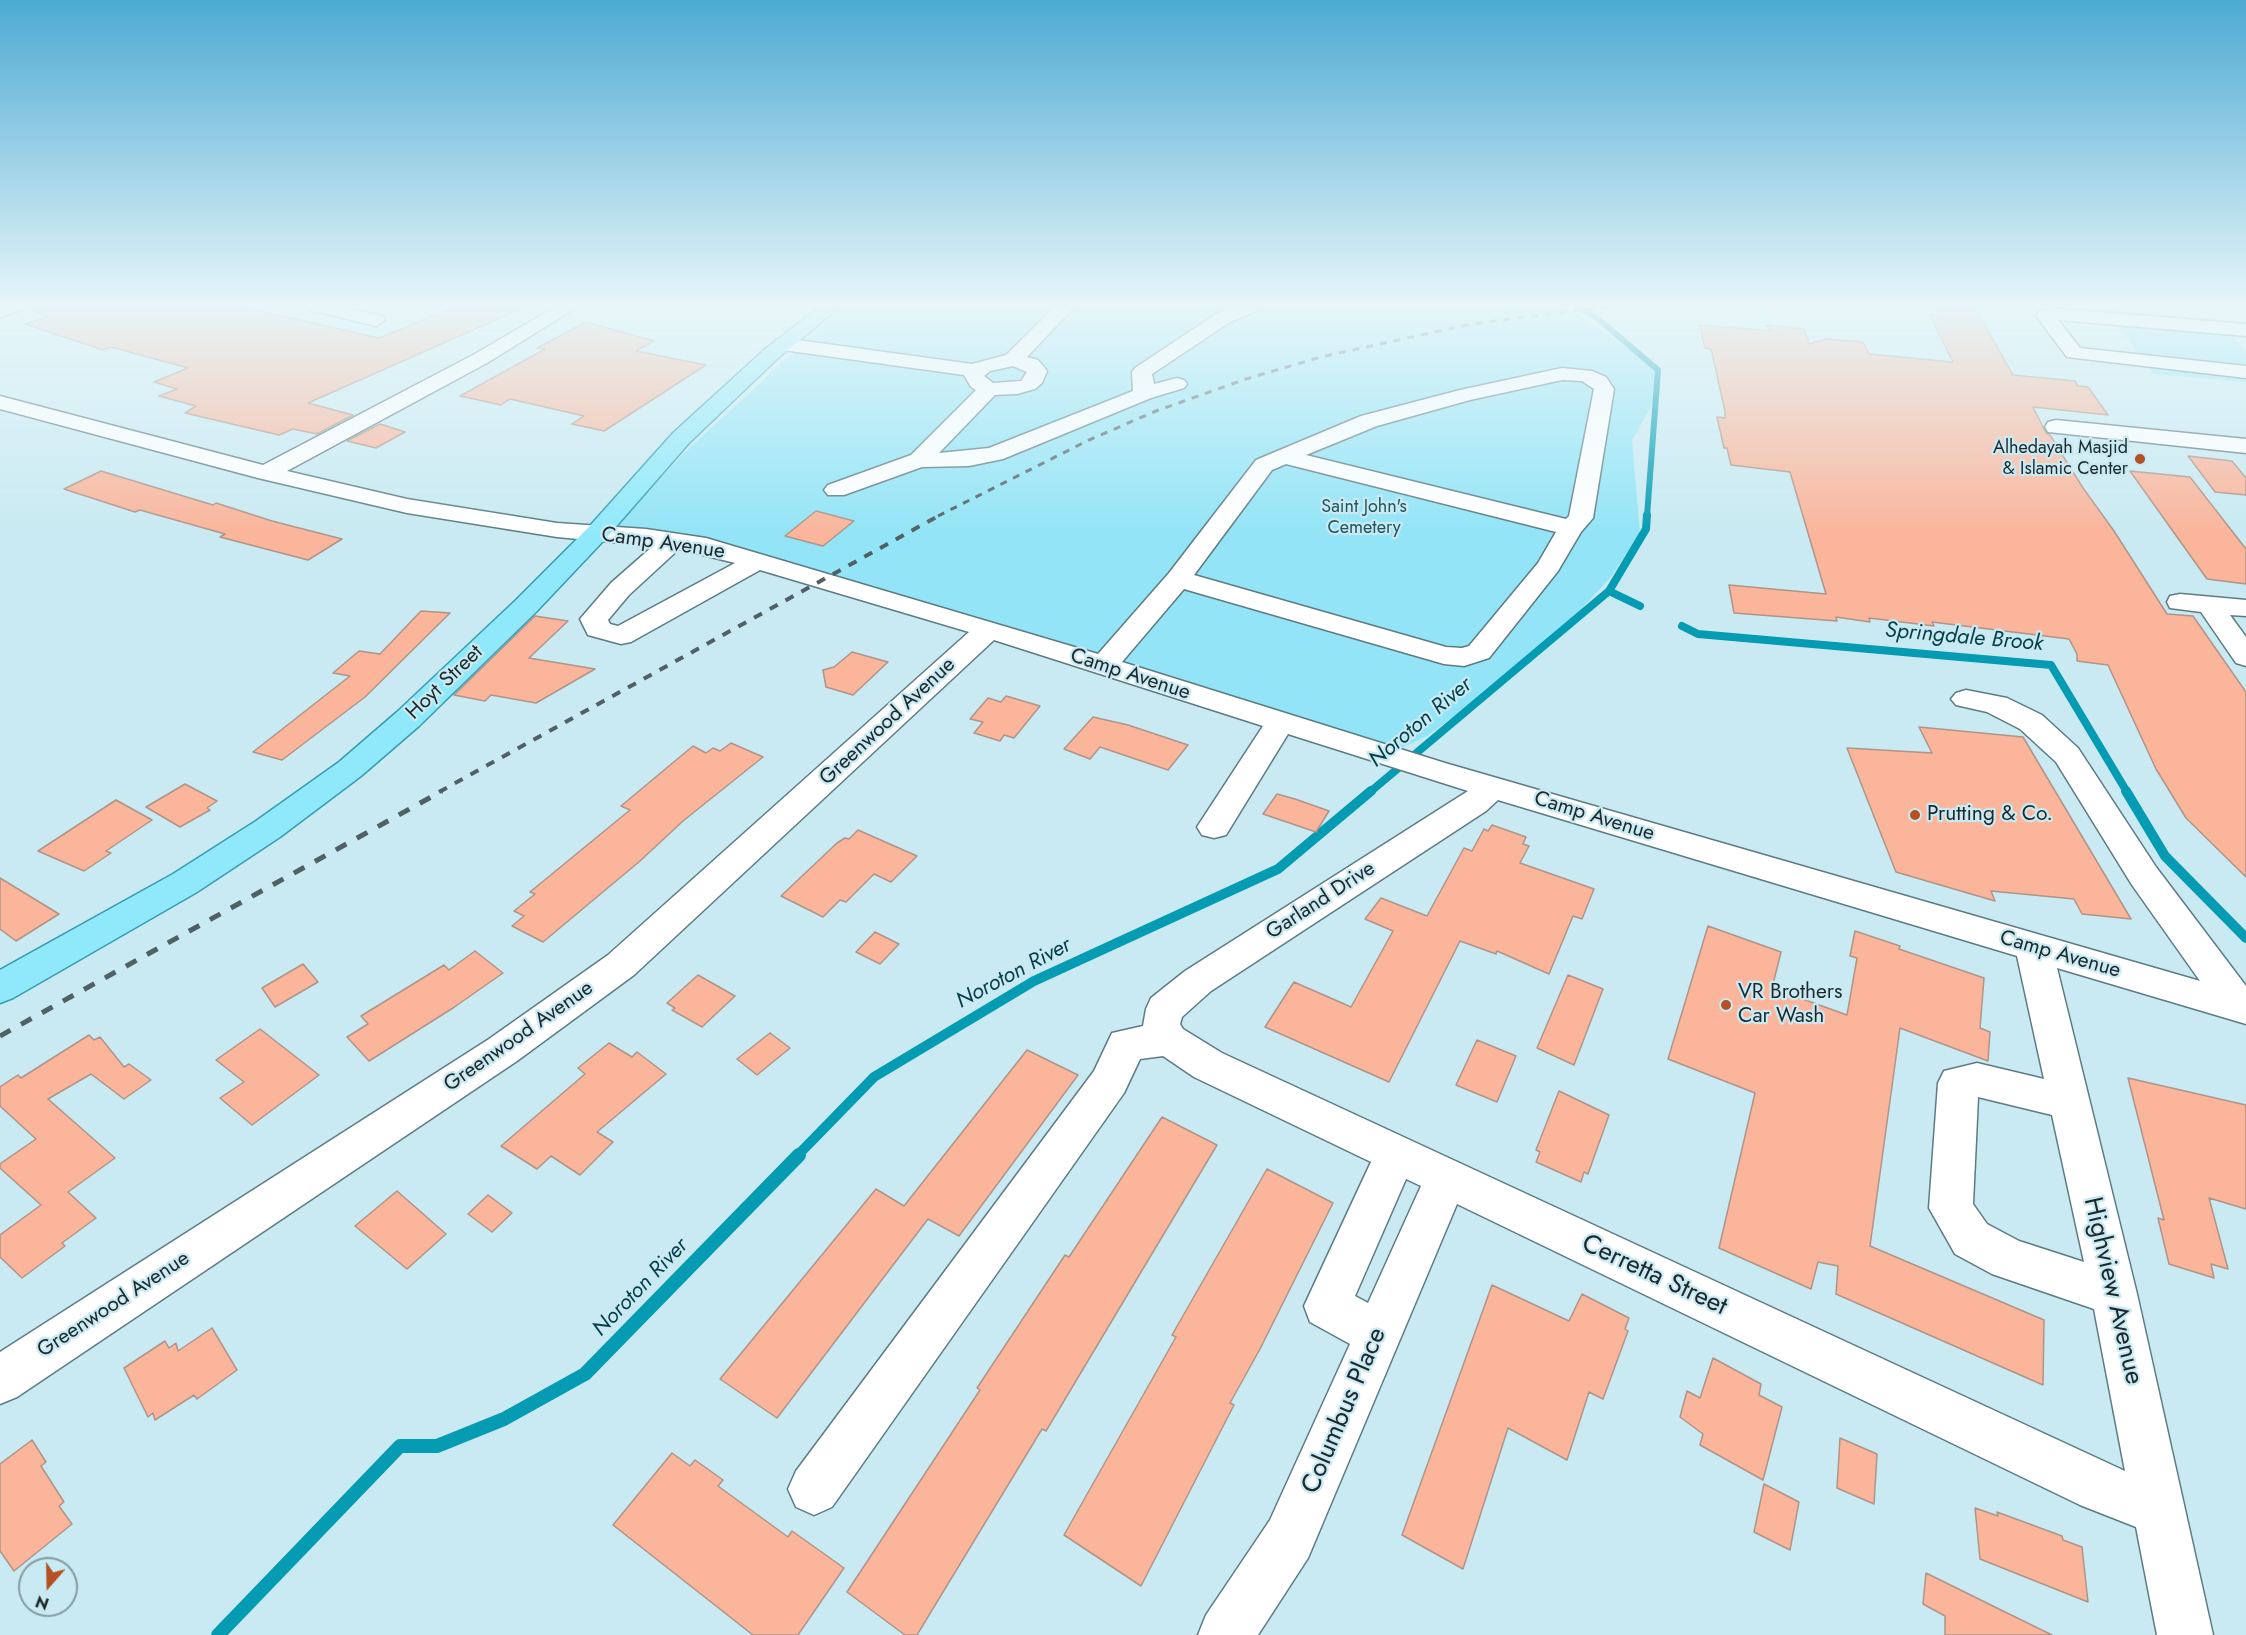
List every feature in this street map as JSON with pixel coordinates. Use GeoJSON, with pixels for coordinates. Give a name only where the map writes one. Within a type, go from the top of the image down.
{"type":"FeatureCollection","features":[{"type":"Feature","properties":{"kind":"main road","name":"Hoyt Street"},"geometry":{"type":"LineString","coordinates":[[0,988],[185,883],[333,782],[408,718],[526,606],[597,533],[681,438],[741,382]]}},
{"type":"Feature","properties":{"kind":"street"},"geometry":{"type":"LineString","coordinates":[[266,473],[434,382]]}},
{"type":"Feature","properties":{"kind":"street"},"geometry":{"type":"LineString","coordinates":[[978,382],[989,389],[1017,388],[1031,382]]}},
{"type":"Feature","properties":{"kind":"street"},"geometry":{"type":"LineString","coordinates":[[1143,382],[1144,394]]}},
{"type":"Feature","properties":{"kind":"street"},"geometry":{"type":"LineString","coordinates":[[1103,666],[1178,579],[1264,465],[1369,420],[1467,394],[1523,382]]}},
{"type":"Feature","properties":{"kind":"street"},"geometry":{"type":"LineString","coordinates":[[1178,579],[1444,655],[1464,657],[1479,652],[1549,566],[1571,528],[1581,518],[1604,389],[1600,382]]}},
{"type":"Feature","properties":{"kind":"street"},"geometry":{"type":"LineString","coordinates":[[836,490],[919,460],[969,459],[995,454],[1144,394],[1177,384]]}},
{"type":"Feature","properties":{"kind":"street"},"geometry":{"type":"LineString","coordinates":[[919,460],[989,389]]}},
{"type":"Feature","properties":{"kind":"street","name":"Camp Avenue"},"geometry":{"type":"LineString","coordinates":[[0,402],[266,473],[407,506],[557,530],[706,546],[989,629],[1434,770],[2244,1008]]}},
{"type":"Feature","properties":{"kind":"street"},"geometry":{"type":"LineString","coordinates":[[2056,426],[2246,446]]}},
{"type":"Feature","properties":{"kind":"street"},"geometry":{"type":"LineString","coordinates":[[1283,456],[1571,528]]}},
{"type":"Feature","properties":{"kind":"street"},"geometry":{"type":"LineString","coordinates":[[673,541],[620,589],[594,619],[598,629],[621,636],[757,561]]}},
{"type":"Feature","properties":{"kind":"street"},"geometry":{"type":"LineString","coordinates":[[2180,602],[2246,608]]}},
{"type":"Feature","properties":{"kind":"street"},"geometry":{"type":"LineString","coordinates":[[2209,604],[2246,657]]}},
{"type":"Feature","properties":{"kind":"street","name":"Greenwood Avenue"},"geometry":{"type":"LineString","coordinates":[[0,1380],[503,1050],[613,971],[671,922],[989,629]]}},
{"type":"Feature","properties":{"kind":"street"},"geometry":{"type":"LineString","coordinates":[[1966,699],[1996,705],[2031,722],[2067,755],[2144,876],[2244,1008]]}},
{"type":"Feature","properties":{"kind":"street"},"geometry":{"type":"LineString","coordinates":[[1214,827],[1280,723]]}},
{"type":"Feature","properties":{"kind":"street","name":"Garland Drive"},"geometry":{"type":"LineString","coordinates":[[1165,1032],[1165,1009],[1198,981],[1474,803],[1492,787]]}},
{"type":"Feature","properties":{"kind":"street","name":"Highview Avenue"},"geometry":{"type":"LineString","coordinates":[[2034,948],[2114,1294],[2161,1510],[2185,1635]]}},
{"type":"Feature","properties":{"kind":"street"},"geometry":{"type":"LineString","coordinates":[[814,1489],[1110,1082],[1126,1044],[1165,1032]]}},
{"type":"Feature","properties":{"kind":"street","name":"Cerretta Street"},"geometry":{"type":"LineString","coordinates":[[1165,1032],[1208,1065],[2098,1487],[2161,1510]]}},
{"type":"Feature","properties":{"kind":"street"},"geometry":{"type":"LineString","coordinates":[[2070,1102],[1977,1080],[1958,1083],[1951,1208],[1971,1239],[2008,1259],[2114,1294]]}},
{"type":"Feature","properties":{"kind":"street"},"geometry":{"type":"LineString","coordinates":[[1379,1334],[1327,1306],[1396,1154]]}},
{"type":"Feature","properties":{"kind":"street","name":"Columbus Place"},"geometry":{"type":"LineString","coordinates":[[1226,1635],[1289,1539],[1446,1178]]}},
{"type":"Feature","properties":{"kind":"green space","name":"Saint John's Cemetery"},"geometry":{"type":"Polygon","coordinates":[[[761,382],[1657,382],[1660,391],[1632,440],[1640,534],[1609,579],[1540,653],[1427,736],[1395,751],[963,615],[684,533],[615,526],[685,452],[761,382]]]}},
{"type":"Feature","properties":{"kind":"building"},"geometry":{"type":"Polygon","coordinates":[[[155,382],[355,382],[308,403],[353,415],[317,434],[293,429],[279,435],[185,413],[196,406],[159,396],[177,389],[155,382]]]}},
{"type":"Feature","properties":{"kind":"building"},"geometry":{"type":"Polygon","coordinates":[[[485,382],[679,382],[604,431],[572,424],[584,416],[510,399],[501,405],[460,396],[485,382]]]}},
{"type":"Feature","properties":{"kind":"building"},"geometry":{"type":"Polygon","coordinates":[[[1719,382],[2076,382],[2078,386],[2088,387],[2108,415],[2033,407],[2046,433],[2050,435],[2167,614],[2193,616],[2246,692],[2246,877],[2186,818],[2156,769],[2108,665],[2077,661],[2077,654],[2069,639],[1932,622],[1934,626],[1869,618],[1870,622],[1836,617],[1837,621],[1734,613],[1729,585],[1826,594],[1790,472],[1731,465],[1727,448],[1724,448],[1717,417],[1725,418],[1719,382]]]}},
{"type":"Feature","properties":{"kind":"building"},"geometry":{"type":"Polygon","coordinates":[[[380,424],[405,432],[376,448],[347,441],[380,424]]]}},
{"type":"Feature","properties":{"kind":"building"},"geometry":{"type":"Polygon","coordinates":[[[2188,456],[2232,461],[2246,478],[2246,495],[2215,492],[2188,456]]]}},
{"type":"Feature","properties":{"kind":"building"},"geometry":{"type":"Polygon","coordinates":[[[101,471],[213,505],[216,503],[272,521],[342,539],[308,560],[220,537],[225,534],[140,510],[135,512],[64,489],[101,471]]]}},
{"type":"Feature","properties":{"kind":"building"},"geometry":{"type":"Polygon","coordinates":[[[2130,471],[2190,477],[2246,549],[2246,584],[2207,579],[2130,471]]]}},
{"type":"Feature","properties":{"kind":"building"},"geometry":{"type":"Polygon","coordinates":[[[816,511],[854,521],[823,546],[785,536],[816,511]]]}},
{"type":"Feature","properties":{"kind":"building"},"geometry":{"type":"Polygon","coordinates":[[[421,611],[450,613],[365,697],[282,760],[253,752],[350,676],[333,673],[359,651],[380,654],[421,611]]]}},
{"type":"Feature","properties":{"kind":"building"},"geometry":{"type":"Polygon","coordinates":[[[535,616],[568,621],[529,658],[595,669],[536,703],[491,695],[485,701],[454,695],[535,616]]]}},
{"type":"Feature","properties":{"kind":"building"},"geometry":{"type":"Polygon","coordinates":[[[852,652],[888,662],[853,695],[826,687],[823,670],[834,667],[852,652]]]}},
{"type":"Feature","properties":{"kind":"building"},"geometry":{"type":"Polygon","coordinates":[[[1006,696],[1040,706],[1014,738],[1004,735],[1000,741],[974,733],[983,722],[970,719],[988,698],[1001,702],[1006,696]]]}},
{"type":"Feature","properties":{"kind":"building"},"geometry":{"type":"Polygon","coordinates":[[[1093,717],[1128,725],[1188,745],[1168,770],[1100,747],[1090,759],[1064,749],[1093,717]]]}},
{"type":"Feature","properties":{"kind":"building"},"geometry":{"type":"Polygon","coordinates":[[[1919,727],[2023,737],[2131,919],[2082,914],[2074,899],[1991,891],[1995,901],[1896,872],[1847,748],[1932,753],[1919,727]]]}},
{"type":"Feature","properties":{"kind":"building"},"geometry":{"type":"Polygon","coordinates":[[[731,743],[763,757],[683,821],[640,861],[543,942],[512,926],[524,916],[514,911],[535,894],[530,892],[630,810],[621,806],[693,746],[706,753],[713,748],[720,751],[731,743]]]}},
{"type":"Feature","properties":{"kind":"building"},"geometry":{"type":"Polygon","coordinates":[[[185,784],[217,801],[207,808],[210,810],[180,827],[146,807],[185,784]]]}},
{"type":"Feature","properties":{"kind":"building"},"geometry":{"type":"Polygon","coordinates":[[[1277,794],[1329,811],[1316,832],[1263,814],[1277,794]]]}},
{"type":"Feature","properties":{"kind":"building"},"geometry":{"type":"Polygon","coordinates":[[[116,800],[152,820],[106,851],[111,853],[84,871],[38,851],[116,800]]]}},
{"type":"Feature","properties":{"kind":"building"},"geometry":{"type":"Polygon","coordinates":[[[1492,825],[1526,837],[1523,844],[1529,846],[1520,863],[1594,889],[1582,919],[1573,916],[1549,974],[1497,951],[1496,954],[1460,941],[1389,1082],[1265,1027],[1294,982],[1351,1007],[1393,931],[1365,919],[1381,898],[1427,916],[1464,848],[1472,851],[1484,829],[1488,831],[1492,825]]]}},
{"type":"Feature","properties":{"kind":"building"},"geometry":{"type":"Polygon","coordinates":[[[858,830],[917,856],[891,882],[874,874],[846,902],[840,900],[823,917],[781,896],[837,843],[845,838],[849,839],[858,830]]]}},
{"type":"Feature","properties":{"kind":"building"},"geometry":{"type":"Polygon","coordinates":[[[0,878],[59,914],[16,941],[0,929],[0,878]]]}},
{"type":"Feature","properties":{"kind":"building"},"geometry":{"type":"Polygon","coordinates":[[[1708,926],[1781,952],[1772,988],[1847,1015],[1857,958],[1850,956],[1855,931],[1900,946],[1899,949],[1984,978],[1980,1028],[1990,1032],[1988,1061],[1900,1028],[1870,1246],[2044,1320],[2043,1385],[1836,1294],[1838,1266],[1818,1262],[1811,1289],[1719,1248],[1755,1093],[1668,1059],[1708,926]]]}},
{"type":"Feature","properties":{"kind":"building"},"geometry":{"type":"Polygon","coordinates":[[[875,932],[899,944],[880,964],[856,952],[875,932]]]}},
{"type":"Feature","properties":{"kind":"building"},"geometry":{"type":"Polygon","coordinates":[[[475,951],[503,973],[453,1008],[369,1061],[347,1037],[368,1024],[361,1016],[444,965],[449,970],[475,951]]]}},
{"type":"Feature","properties":{"kind":"building"},"geometry":{"type":"Polygon","coordinates":[[[303,964],[318,982],[275,1007],[262,988],[303,964]]]}},
{"type":"Feature","properties":{"kind":"building"},"geometry":{"type":"Polygon","coordinates":[[[698,975],[735,996],[702,1027],[672,1010],[675,1008],[667,1003],[698,975]]]}},
{"type":"Feature","properties":{"kind":"building"},"geometry":{"type":"Polygon","coordinates":[[[1568,975],[1603,989],[1574,1065],[1537,1048],[1568,975]]]}},
{"type":"Feature","properties":{"kind":"building"},"geometry":{"type":"Polygon","coordinates":[[[260,1029],[319,1075],[252,1125],[220,1098],[244,1082],[216,1060],[260,1029]]]}},
{"type":"Feature","properties":{"kind":"building"},"geometry":{"type":"Polygon","coordinates":[[[770,1033],[790,1048],[757,1075],[737,1059],[770,1033]]]}},
{"type":"Feature","properties":{"kind":"building"},"geometry":{"type":"Polygon","coordinates":[[[89,1035],[94,1040],[100,1037],[124,1067],[129,1064],[151,1080],[124,1099],[91,1074],[48,1099],[115,1158],[68,1192],[96,1218],[62,1243],[65,1246],[22,1278],[0,1257],[0,1235],[41,1205],[0,1168],[0,1164],[36,1139],[0,1106],[0,1087],[18,1075],[21,1078],[89,1035]]]}},
{"type":"Feature","properties":{"kind":"building"},"geometry":{"type":"Polygon","coordinates":[[[1477,1040],[1516,1056],[1497,1102],[1456,1085],[1477,1040]]]}},
{"type":"Feature","properties":{"kind":"building"},"geometry":{"type":"Polygon","coordinates":[[[609,1043],[632,1057],[637,1052],[666,1074],[597,1132],[613,1142],[580,1175],[551,1156],[537,1169],[501,1146],[585,1074],[578,1068],[609,1043]]]}},
{"type":"Feature","properties":{"kind":"building"},"geometry":{"type":"Polygon","coordinates":[[[1027,1050],[1078,1075],[959,1236],[928,1219],[777,1418],[720,1379],[876,1189],[904,1206],[1027,1050]]]}},
{"type":"Feature","properties":{"kind":"building"},"geometry":{"type":"Polygon","coordinates":[[[2128,1078],[2246,1105],[2246,1209],[2209,1198],[2228,1269],[2211,1264],[2214,1278],[2169,1264],[2158,1218],[2164,1220],[2128,1078]]]}},
{"type":"Feature","properties":{"kind":"building"},"geometry":{"type":"Polygon","coordinates":[[[1559,1091],[1609,1115],[1588,1174],[1584,1172],[1581,1182],[1536,1162],[1540,1152],[1536,1150],[1559,1091]]]}},
{"type":"Feature","properties":{"kind":"building"},"geometry":{"type":"Polygon","coordinates":[[[1162,1117],[1217,1145],[1046,1431],[1042,1429],[917,1635],[905,1635],[847,1592],[980,1390],[977,1388],[1065,1255],[1069,1257],[1162,1117]]]}},
{"type":"Feature","properties":{"kind":"building"},"geometry":{"type":"Polygon","coordinates":[[[1267,1169],[1333,1203],[1260,1349],[1230,1403],[1234,1405],[1141,1586],[1064,1535],[1176,1337],[1172,1335],[1267,1169]]]}},
{"type":"Feature","properties":{"kind":"building"},"geometry":{"type":"Polygon","coordinates":[[[397,1191],[446,1234],[407,1269],[355,1226],[397,1191]]]}},
{"type":"Feature","properties":{"kind":"building"},"geometry":{"type":"Polygon","coordinates":[[[488,1195],[512,1213],[492,1232],[468,1214],[488,1195]]]}},
{"type":"Feature","properties":{"kind":"building"},"geometry":{"type":"Polygon","coordinates":[[[1492,1285],[1569,1321],[1582,1294],[1629,1318],[1625,1329],[1628,1331],[1603,1399],[1589,1392],[1567,1460],[1508,1428],[1463,1569],[1402,1535],[1492,1285]]]}},
{"type":"Feature","properties":{"kind":"building"},"geometry":{"type":"Polygon","coordinates":[[[212,1328],[237,1370],[197,1399],[194,1395],[155,1420],[153,1413],[148,1417],[124,1368],[165,1341],[169,1348],[176,1343],[178,1351],[212,1328]]]}},
{"type":"Feature","properties":{"kind":"building"},"geometry":{"type":"Polygon","coordinates":[[[1713,1358],[1761,1384],[1759,1395],[1782,1407],[1763,1480],[1700,1445],[1703,1434],[1680,1417],[1687,1391],[1700,1398],[1713,1358]]]}},
{"type":"Feature","properties":{"kind":"building"},"geometry":{"type":"Polygon","coordinates":[[[1840,1438],[1877,1454],[1874,1504],[1837,1488],[1840,1438]]]}},
{"type":"Feature","properties":{"kind":"building"},"geometry":{"type":"Polygon","coordinates":[[[32,1440],[46,1462],[41,1466],[64,1502],[59,1506],[72,1524],[31,1557],[18,1557],[18,1568],[14,1571],[0,1551],[0,1464],[32,1440]]]}},
{"type":"Feature","properties":{"kind":"building"},"geometry":{"type":"Polygon","coordinates":[[[672,1453],[690,1466],[695,1460],[723,1480],[718,1486],[788,1537],[792,1531],[844,1568],[798,1635],[753,1635],[613,1525],[672,1453]]]}},
{"type":"Feature","properties":{"kind":"building"},"geometry":{"type":"Polygon","coordinates":[[[1764,1484],[1799,1502],[1790,1550],[1754,1532],[1764,1484]]]}},
{"type":"Feature","properties":{"kind":"building"},"geometry":{"type":"Polygon","coordinates":[[[1975,1508],[1998,1516],[1997,1512],[2062,1536],[2063,1540],[2082,1547],[2088,1602],[1980,1559],[1975,1508]]]}},
{"type":"Feature","properties":{"kind":"building"},"geometry":{"type":"Polygon","coordinates":[[[1926,1573],[2052,1635],[1945,1635],[1945,1616],[1923,1604],[1926,1573]]]}},
{"type":"Feature","properties":{"kind":"waterway","name":"Noroton River"},"geometry":{"type":"LineString","coordinates":[[1647,516],[1657,382]]}},
{"type":"Feature","properties":{"kind":"waterway","name":"Noroton River"},"geometry":{"type":"LineString","coordinates":[[1609,591],[1646,529],[1647,515]]}},
{"type":"Feature","properties":{"kind":"waterway","name":"Noroton River"},"geometry":{"type":"LineString","coordinates":[[1370,792],[1609,591]]}},
{"type":"Feature","properties":{"kind":"waterway","name":"Springdale Brook"},"geometry":{"type":"LineString","coordinates":[[1609,591],[1640,606]]}},
{"type":"Feature","properties":{"kind":"waterway","name":"Springdale Brook"},"geometry":{"type":"LineString","coordinates":[[1682,626],[1698,634],[2051,665],[2127,792]]}},
{"type":"Feature","properties":{"kind":"waterway","name":"Noroton River"},"geometry":{"type":"LineString","coordinates":[[797,1156],[874,1077],[1034,981],[1278,869],[1371,791]]}},
{"type":"Feature","properties":{"kind":"waterway","name":"Springdale Brook"},"geometry":{"type":"LineString","coordinates":[[2126,791],[2165,856],[2246,938]]}},
{"type":"Feature","properties":{"kind":"waterway","name":"Noroton River"},"geometry":{"type":"LineString","coordinates":[[218,1635],[400,1446],[437,1446],[504,1419],[585,1374],[799,1155]]}},
{"type":"Feature","properties":{"kind":"railway"},"geometry":{"type":"LineString","coordinates":[[938,516],[1089,440],[1156,411],[1237,382]]}},
{"type":"Feature","properties":{"kind":"railway"},"geometry":{"type":"LineString","coordinates":[[439,792],[940,515]]}},
{"type":"Feature","properties":{"kind":"railway"},"geometry":{"type":"LineString","coordinates":[[0,1036],[442,791]]}},
{"type":"Feature","properties":{"kind":"place","name":"Alhedayah Masjid & Islamic Center"},"geometry":{"type":"Point","coordinates":[2140,459]}},
{"type":"Feature","properties":{"kind":"place","name":"Prutting & Co."},"geometry":{"type":"Point","coordinates":[1915,815]}},
{"type":"Feature","properties":{"kind":"place","name":"VR Brothers Car Wash"},"geometry":{"type":"Point","coordinates":[1726,1005]}}]}
